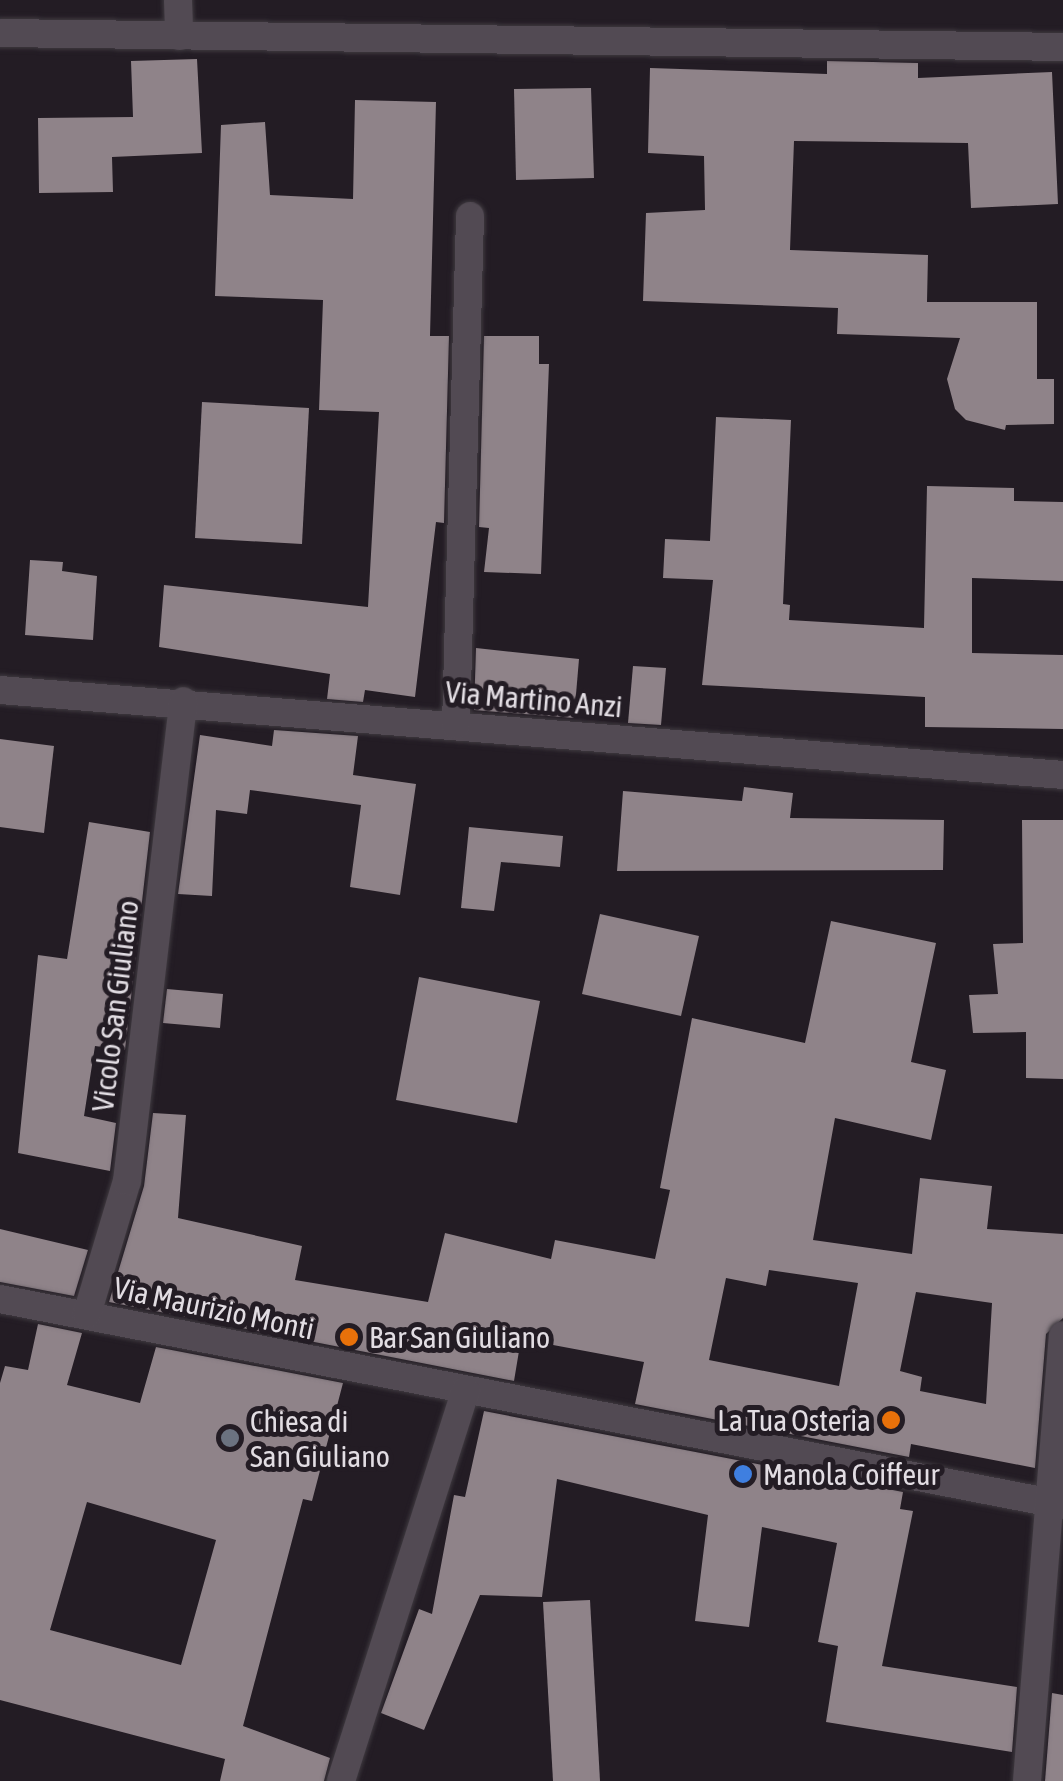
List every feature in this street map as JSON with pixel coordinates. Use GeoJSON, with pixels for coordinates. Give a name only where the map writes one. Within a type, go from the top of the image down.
{"type":"FeatureCollection","features":[{"type":"Feature","properties":{"kind":"street"},"geometry":{"type":"LineString","coordinates":[[178,0],[179,36]]}},
{"type":"Feature","properties":{"kind":"street"},"geometry":{"type":"LineString","coordinates":[[0,33],[1063,47]]}},
{"type":"Feature","properties":{"kind":"street"},"geometry":{"type":"LineString","coordinates":[[456,725],[470,216]]}},
{"type":"Feature","properties":{"kind":"street","name":"Via Martino Anzi"},"geometry":{"type":"LineString","coordinates":[[0,690],[1063,774]]}},
{"type":"Feature","properties":{"kind":"street","name":"Vicolo San Giuliano"},"geometry":{"type":"LineString","coordinates":[[88,1314],[127,1181],[184,702]]}},
{"type":"Feature","properties":{"kind":"street","name":"Via Maurizio Monti"},"geometry":{"type":"LineString","coordinates":[[0,1300],[1058,1504]]}},
{"type":"Feature","properties":{"kind":"street"},"geometry":{"type":"LineString","coordinates":[[1027,1781],[1058,1504],[1063,1335]]}},
{"type":"Feature","properties":{"kind":"street"},"geometry":{"type":"LineString","coordinates":[[340,1781],[466,1390]]}},
{"type":"Feature","properties":{"kind":"building"},"geometry":{"type":"Polygon","coordinates":[[[197,59],[202,153],[112,157],[113,192],[39,193],[38,118],[133,117],[131,61],[197,59]]]}},
{"type":"Feature","properties":{"kind":"building"},"geometry":{"type":"Polygon","coordinates":[[[827,61],[918,63],[918,78],[1052,72],[1058,204],[971,208],[968,143],[794,141],[790,250],[928,255],[927,302],[1037,302],[1037,379],[1054,379],[1054,424],[1006,425],[1005,430],[966,420],[955,409],[947,379],[960,338],[837,334],[838,308],[643,301],[646,213],[705,210],[704,156],[648,153],[650,68],[827,74],[827,61]]]}},
{"type":"Feature","properties":{"kind":"building"},"geometry":{"type":"Polygon","coordinates":[[[591,88],[594,178],[516,180],[514,89],[591,88]]]}},
{"type":"Feature","properties":{"kind":"building"},"geometry":{"type":"Polygon","coordinates":[[[355,100],[436,102],[430,336],[449,336],[444,523],[436,522],[415,697],[365,690],[363,702],[327,699],[330,674],[159,647],[164,585],[368,607],[379,412],[319,410],[323,300],[215,296],[221,125],[265,122],[270,195],[353,199],[355,100]]]}},
{"type":"Feature","properties":{"kind":"building"},"geometry":{"type":"Polygon","coordinates":[[[484,336],[539,336],[539,364],[549,364],[541,574],[484,572],[489,528],[479,527],[484,336]]]}},
{"type":"Feature","properties":{"kind":"building"},"geometry":{"type":"Polygon","coordinates":[[[202,402],[309,408],[302,544],[195,538],[202,402]]]}},
{"type":"Feature","properties":{"kind":"building"},"geometry":{"type":"Polygon","coordinates":[[[716,417],[791,420],[783,604],[790,605],[789,620],[924,628],[927,486],[1014,488],[1014,501],[1063,502],[1063,581],[972,578],[972,653],[1063,655],[1063,729],[925,727],[925,697],[702,685],[713,580],[663,578],[665,539],[710,541],[716,417]]]}},
{"type":"Feature","properties":{"kind":"building"},"geometry":{"type":"Polygon","coordinates":[[[30,560],[63,562],[62,571],[97,576],[93,640],[25,635],[30,560]]]}},
{"type":"Feature","properties":{"kind":"building"},"geometry":{"type":"Polygon","coordinates":[[[476,648],[579,659],[574,718],[474,710],[476,648]]]}},
{"type":"Feature","properties":{"kind":"building"},"geometry":{"type":"Polygon","coordinates":[[[633,666],[666,668],[661,725],[628,723],[633,666]]]}},
{"type":"Feature","properties":{"kind":"building"},"geometry":{"type":"Polygon","coordinates":[[[274,730],[358,736],[353,775],[416,784],[400,895],[350,887],[361,805],[250,790],[247,814],[216,810],[212,896],[178,894],[200,735],[272,746],[274,730]]]}},
{"type":"Feature","properties":{"kind":"building"},"geometry":{"type":"Polygon","coordinates":[[[0,739],[54,746],[44,833],[0,827],[0,739]]]}},
{"type":"Feature","properties":{"kind":"building"},"geometry":{"type":"Polygon","coordinates":[[[744,787],[793,793],[790,818],[944,820],[943,870],[617,871],[623,791],[742,801],[744,787]]]}},
{"type":"Feature","properties":{"kind":"building"},"geometry":{"type":"Polygon","coordinates":[[[1022,820],[1063,820],[1063,1079],[1026,1078],[1026,1032],[973,1033],[969,995],[998,994],[993,944],[1023,943],[1022,820]]]}},
{"type":"Feature","properties":{"kind":"building"},"geometry":{"type":"Polygon","coordinates":[[[89,822],[150,832],[125,1050],[95,1046],[84,1116],[116,1123],[110,1171],[18,1153],[38,955],[67,959],[89,822]]]}},
{"type":"Feature","properties":{"kind":"building"},"geometry":{"type":"Polygon","coordinates":[[[469,827],[563,836],[560,867],[501,862],[494,911],[461,908],[469,827]]]}},
{"type":"Feature","properties":{"kind":"building"},"geometry":{"type":"Polygon","coordinates":[[[600,914],[699,936],[681,1016],[582,994],[600,914]]]}},
{"type":"Feature","properties":{"kind":"building"},"geometry":{"type":"Polygon","coordinates":[[[831,921],[936,943],[911,1062],[946,1070],[931,1140],[835,1118],[813,1240],[912,1254],[920,1178],[992,1186],[987,1229],[1063,1234],[1063,1318],[1046,1334],[1035,1468],[911,1444],[909,1457],[635,1404],[644,1362],[521,1339],[514,1381],[109,1302],[144,1186],[153,1113],[186,1115],[178,1218],[302,1246],[295,1280],[428,1302],[445,1233],[551,1259],[555,1240],[655,1259],[670,1190],[660,1188],[692,1018],[805,1043],[831,921]],[[769,1270],[766,1286],[726,1278],[709,1360],[839,1386],[858,1283],[769,1270]],[[916,1292],[900,1371],[922,1377],[920,1391],[986,1404],[992,1303],[916,1292]]]}},
{"type":"Feature","properties":{"kind":"building"},"geometry":{"type":"Polygon","coordinates":[[[419,977],[540,1001],[517,1123],[396,1100],[419,977]]]}},
{"type":"Feature","properties":{"kind":"building"},"geometry":{"type":"Polygon","coordinates":[[[167,989],[223,994],[220,1028],[163,1023],[167,989]]]}},
{"type":"Feature","properties":{"kind":"building"},"geometry":{"type":"Polygon","coordinates":[[[0,1229],[88,1250],[74,1296],[0,1282],[0,1229]]]}},
{"type":"Feature","properties":{"kind":"building"},"geometry":{"type":"Polygon","coordinates":[[[38,1324],[82,1333],[67,1385],[140,1403],[156,1347],[343,1383],[312,1501],[303,1499],[243,1726],[330,1758],[324,1781],[220,1781],[225,1759],[0,1700],[0,1383],[5,1366],[28,1370],[38,1324]],[[87,1502],[50,1630],[181,1665],[216,1540],[87,1502]]]}},
{"type":"Feature","properties":{"kind":"building"},"geometry":{"type":"Polygon","coordinates":[[[484,1411],[903,1492],[900,1509],[913,1511],[882,1666],[1017,1687],[1012,1752],[826,1722],[838,1646],[818,1642],[837,1543],[762,1527],[749,1627],[695,1621],[708,1515],[557,1479],[542,1597],[480,1595],[424,1730],[381,1713],[419,1609],[432,1614],[454,1495],[465,1497],[484,1411]]]}},
{"type":"Feature","properties":{"kind":"building"},"geometry":{"type":"Polygon","coordinates":[[[590,1600],[600,1781],[553,1781],[543,1602],[590,1600]]]}},
{"type":"Feature","properties":{"kind":"building"},"geometry":{"type":"Polygon","coordinates":[[[1052,1693],[1063,1695],[1063,1781],[1045,1781],[1052,1693]]]}},
{"type":"Feature","properties":{"kind":"place","name":"Bar San Giuliano"},"geometry":{"type":"Point","coordinates":[349,1337]}},
{"type":"Feature","properties":{"kind":"place","name":"La Tua Osteria"},"geometry":{"type":"Point","coordinates":[891,1420]}},
{"type":"Feature","properties":{"kind":"place","name":"Chiesa di San Giuliano"},"geometry":{"type":"Point","coordinates":[230,1438]}},
{"type":"Feature","properties":{"kind":"place","name":"Manola Coiffeur"},"geometry":{"type":"Point","coordinates":[743,1474]}}]}
